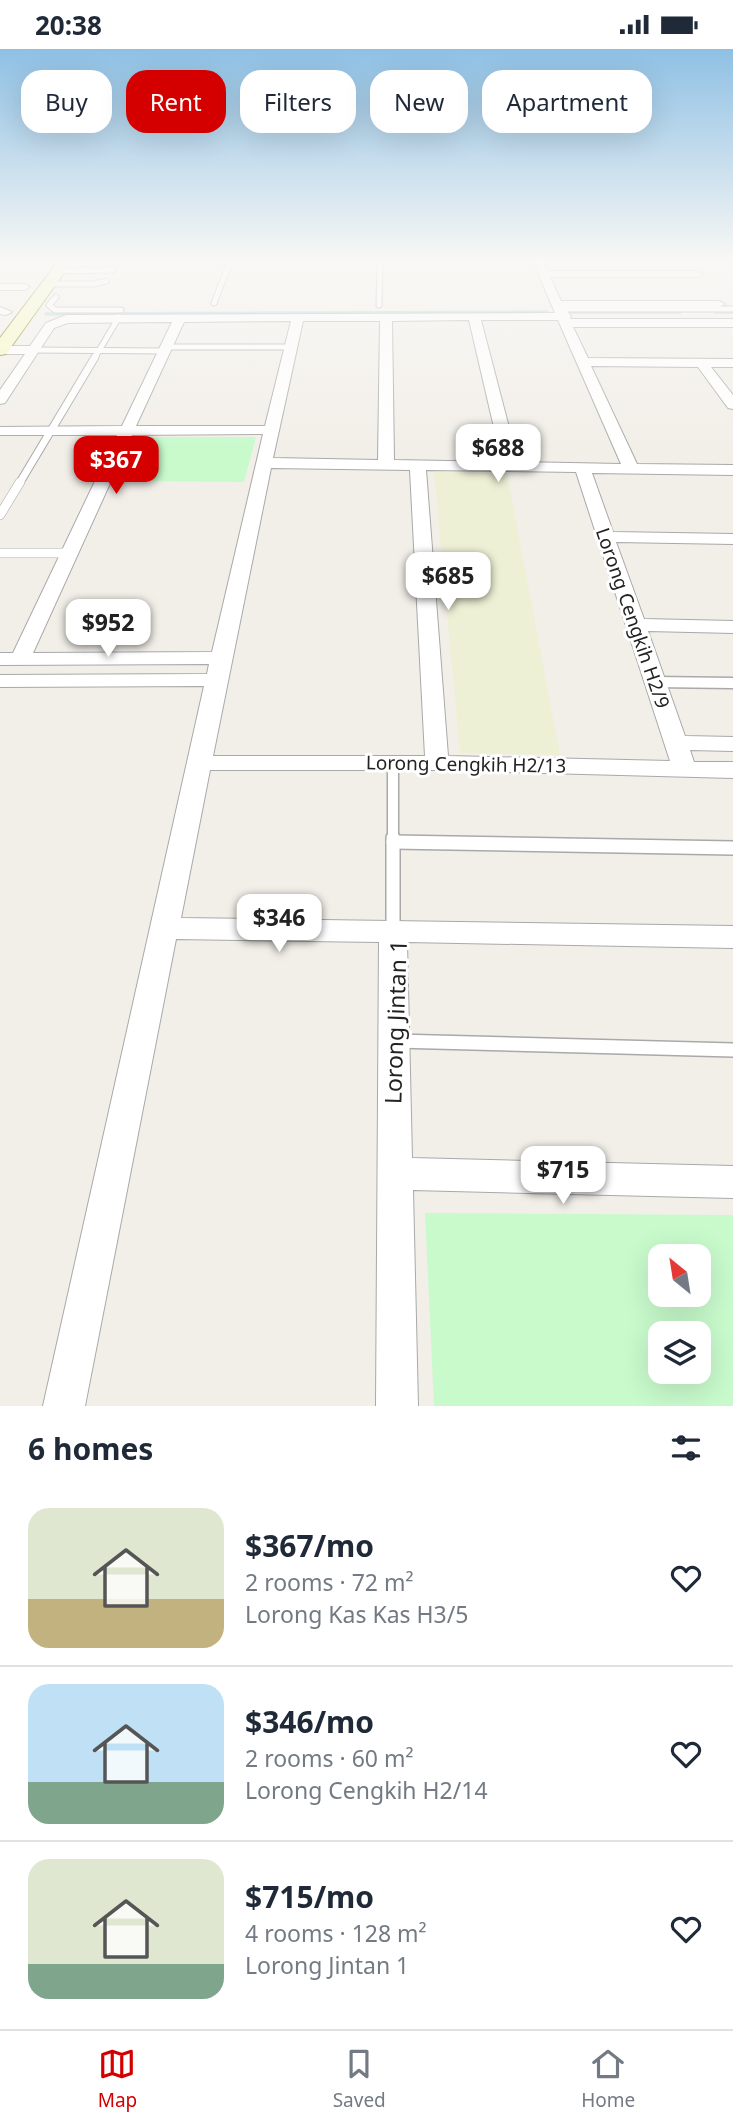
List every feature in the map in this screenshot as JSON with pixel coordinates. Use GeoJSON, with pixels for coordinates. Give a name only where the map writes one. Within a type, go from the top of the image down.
{"type":"FeatureCollection","features":[{"type":"Feature","properties":{"kind":"main road"},"geometry":{"type":"LineString","coordinates":[[3,343],[19,322]]}},
{"type":"Feature","properties":{"kind":"street"},"geometry":{"type":"LineString","coordinates":[[0,400],[50,326],[56,322]]}},
{"type":"Feature","properties":{"kind":"street"},"geometry":{"type":"LineString","coordinates":[[178,322],[69,552],[10,659],[219,669]]}},
{"type":"Feature","properties":{"kind":"street"},"geometry":{"type":"LineString","coordinates":[[64,1406],[270,430],[296,322]]}},
{"type":"Feature","properties":{"kind":"street"},"geometry":{"type":"LineString","coordinates":[[383,322],[386,464]]}},
{"type":"Feature","properties":{"kind":"street"},"geometry":{"type":"LineString","coordinates":[[476,322],[511,466]]}},
{"type":"Feature","properties":{"kind":"street"},"geometry":{"type":"LineString","coordinates":[[567,322],[631,468]]}},
{"type":"Feature","properties":{"kind":"street"},"geometry":{"type":"LineString","coordinates":[[3,343],[33,350]]}},
{"type":"Feature","properties":{"kind":"street"},"geometry":{"type":"LineString","coordinates":[[584,362],[733,363]]}},
{"type":"Feature","properties":{"kind":"street"},"geometry":{"type":"LineString","coordinates":[[702,363],[727,388],[733,405]]}},
{"type":"Feature","properties":{"kind":"street"},"geometry":{"type":"LineString","coordinates":[[0,431],[270,430]]}},
{"type":"Feature","properties":{"kind":"street"},"geometry":{"type":"LineString","coordinates":[[263,463],[733,470]]}},
{"type":"Feature","properties":{"kind":"street"},"geometry":{"type":"LineString","coordinates":[[418,465],[437,762]]}},
{"type":"Feature","properties":{"kind":"street","name":"Lorong Cengkih H2/9"},"geometry":{"type":"LineString","coordinates":[[582,468],[685,769]]}},
{"type":"Feature","properties":{"kind":"street"},"geometry":{"type":"LineString","coordinates":[[605,537],[733,539]]}},
{"type":"Feature","properties":{"kind":"street"},"geometry":{"type":"LineString","coordinates":[[635,625],[733,627]]}},
{"type":"Feature","properties":{"kind":"street"},"geometry":{"type":"LineString","coordinates":[[0,681],[219,669]]}},
{"type":"Feature","properties":{"kind":"street"},"geometry":{"type":"LineString","coordinates":[[676,743],[733,744]]}},
{"type":"Feature","properties":{"kind":"street","name":"Lorong Cengkih H2/13"},"geometry":{"type":"LineString","coordinates":[[199,763],[437,762],[733,770]]}},
{"type":"Feature","properties":{"kind":"street"},"geometry":{"type":"LineString","coordinates":[[165,927],[393,931]]}},
{"type":"Feature","properties":{"kind":"street","name":"Lorong Jintan 1"},"geometry":{"type":"LineString","coordinates":[[397,1406],[393,931],[733,937]]}},
{"type":"Feature","properties":{"kind":"street"},"geometry":{"type":"LineString","coordinates":[[394,1174],[733,1182]]}},
{"type":"Feature","properties":{"kind":"lane"},"geometry":{"type":"LineString","coordinates":[[0,515],[101,351],[116,322]]}},
{"type":"Feature","properties":{"kind":"lane"},"geometry":{"type":"LineString","coordinates":[[33,350],[290,347]]}},
{"type":"Feature","properties":{"kind":"lane"},"geometry":{"type":"LineString","coordinates":[[0,553],[69,552]]}},
{"type":"Feature","properties":{"kind":"lane"},"geometry":{"type":"LineString","coordinates":[[654,682],[733,683]]}},
{"type":"Feature","properties":{"kind":"lane"},"geometry":{"type":"LineString","coordinates":[[393,762],[393,931]]}},
{"type":"Feature","properties":{"kind":"lane"},"geometry":{"type":"LineString","coordinates":[[393,842],[733,848]]}},
{"type":"Feature","properties":{"kind":"lane"},"geometry":{"type":"LineString","coordinates":[[393,1041],[733,1050]]}},
{"type":"Feature","properties":{"kind":"green space"},"geometry":{"type":"Polygon","coordinates":[[[134,437],[256,437],[244,482],[114,481],[134,437]]]}},
{"type":"Feature","properties":{"kind":"green space"},"geometry":{"type":"Polygon","coordinates":[[[434,472],[507,473],[560,755],[460,753],[434,472]]]}},
{"type":"Feature","properties":{"kind":"green space"},"geometry":{"type":"Polygon","coordinates":[[[425,1213],[733,1215],[733,1406],[434,1406],[425,1213]]]}}]}
